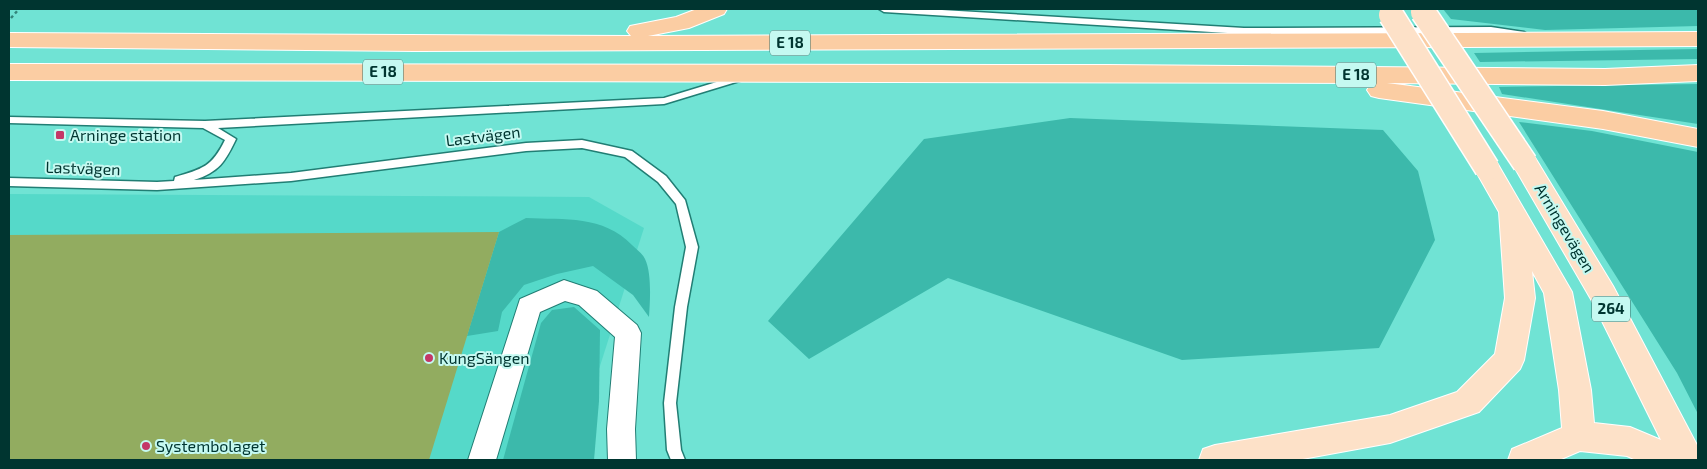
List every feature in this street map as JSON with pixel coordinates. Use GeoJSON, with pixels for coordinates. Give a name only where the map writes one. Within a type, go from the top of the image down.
{"type":"FeatureCollection","features":[{"type":"Feature","properties":{"kind":"highway"},"geometry":{"type":"LineString","coordinates":[[9,31],[588,33],[645,31],[681,23],[716,9]]}},
{"type":"Feature","properties":{"kind":"highway","name":"E 18"},"geometry":{"type":"LineString","coordinates":[[9,40],[415,44],[1570,41],[1698,39]]}},
{"type":"Feature","properties":{"kind":"highway","name":"E 18"},"geometry":{"type":"LineString","coordinates":[[9,72],[1108,73],[1605,77],[1698,73]]}},
{"type":"Feature","properties":{"kind":"highway"},"geometry":{"type":"LineString","coordinates":[[1108,73],[1376,89],[1603,120],[1698,138]]}},
{"type":"Feature","properties":{"kind":"main road","name":"Arningevägen"},"geometry":{"type":"LineString","coordinates":[[1422,10],[1526,162],[1603,294],[1688,460]]}},
{"type":"Feature","properties":{"kind":"main road"},"geometry":{"type":"LineString","coordinates":[[1389,12],[1487,168],[1558,292],[1575,390],[1578,436]]}},
{"type":"Feature","properties":{"kind":"main road"},"geometry":{"type":"LineString","coordinates":[[1215,460],[1390,429],[1468,402],[1509,360],[1520,298],[1512,212]]}},
{"type":"Feature","properties":{"kind":"main road"},"geometry":{"type":"LineString","coordinates":[[1524,460],[1578,436],[1630,442],[1671,460]]}},
{"type":"Feature","properties":{"kind":"street"},"geometry":{"type":"LineString","coordinates":[[482,460],[529,306],[564,290],[588,298],[628,333],[621,429],[622,460]]}},
{"type":"Feature","properties":{"kind":"lane"},"geometry":{"type":"LineString","coordinates":[[884,9],[1244,31],[1491,30],[1570,41]]}},
{"type":"Feature","properties":{"kind":"lane"},"geometry":{"type":"LineString","coordinates":[[9,120],[205,125],[664,101],[758,73]]}},
{"type":"Feature","properties":{"kind":"lane"},"geometry":{"type":"LineString","coordinates":[[157,186],[204,173],[220,162],[231,140],[205,125]]}},
{"type":"Feature","properties":{"kind":"lane","name":"Lastvägen"},"geometry":{"type":"LineString","coordinates":[[9,182],[157,186],[291,177],[526,147],[582,144],[628,154],[662,179],[681,203],[692,248],[681,307],[670,403],[674,450],[678,460]]}},
{"type":"Feature","properties":{"kind":"path"},"geometry":{"type":"LineString","coordinates":[[9,20],[19,9]]}},
{"type":"Feature","properties":{"kind":"shaded area"},"geometry":{"type":"Polygon","coordinates":[[[1443,9],[1698,9],[1698,26],[1545,30],[1451,19],[1443,9]]]}},
{"type":"Feature","properties":{"kind":"shaded area"},"geometry":{"type":"Polygon","coordinates":[[[1698,49],[1698,59],[1480,62],[1474,53],[1698,49]]]}},
{"type":"Feature","properties":{"kind":"shaded area"},"geometry":{"type":"Polygon","coordinates":[[[1698,84],[1698,124],[1502,94],[1499,87],[1698,84]]]}},
{"type":"Feature","properties":{"kind":"shaded area"},"geometry":{"type":"Polygon","coordinates":[[[1070,118],[1383,130],[1418,171],[1435,240],[1379,348],[1182,360],[948,278],[809,359],[768,321],[924,139],[1070,118]]]}},
{"type":"Feature","properties":{"kind":"shaded area"},"geometry":{"type":"Polygon","coordinates":[[[1519,122],[1592,131],[1698,152],[1698,414],[1677,373],[1519,122]]]}},
{"type":"Feature","properties":{"kind":"shaded area"},"geometry":{"type":"Polygon","coordinates":[[[9,194],[589,197],[644,228],[570,460],[9,460],[9,194]]]}},
{"type":"Feature","properties":{"kind":"shaded area"},"geometry":{"type":"Polygon","coordinates":[[[526,218],[583,221],[609,228],[621,235],[641,253],[647,265],[650,288],[649,317],[633,295],[593,266],[557,274],[524,285],[502,312],[498,331],[467,336],[499,232],[526,218]]]}},
{"type":"Feature","properties":{"kind":"shaded area"},"geometry":{"type":"Polygon","coordinates":[[[574,307],[600,330],[599,401],[594,460],[503,460],[541,323],[552,310],[574,307]]]}},
{"type":"Feature","properties":{"kind":"building"},"geometry":{"type":"Polygon","coordinates":[[[499,232],[429,460],[9,460],[9,235],[499,232]]]}},
{"type":"Feature","properties":{"kind":"place","name":"Arninge station"},"geometry":{"type":"Point","coordinates":[60,135]}},
{"type":"Feature","properties":{"kind":"place","name":"KungSängen"},"geometry":{"type":"Point","coordinates":[429,358]}},
{"type":"Feature","properties":{"kind":"place","name":"Systembolaget"},"geometry":{"type":"Point","coordinates":[146,446]}}]}
